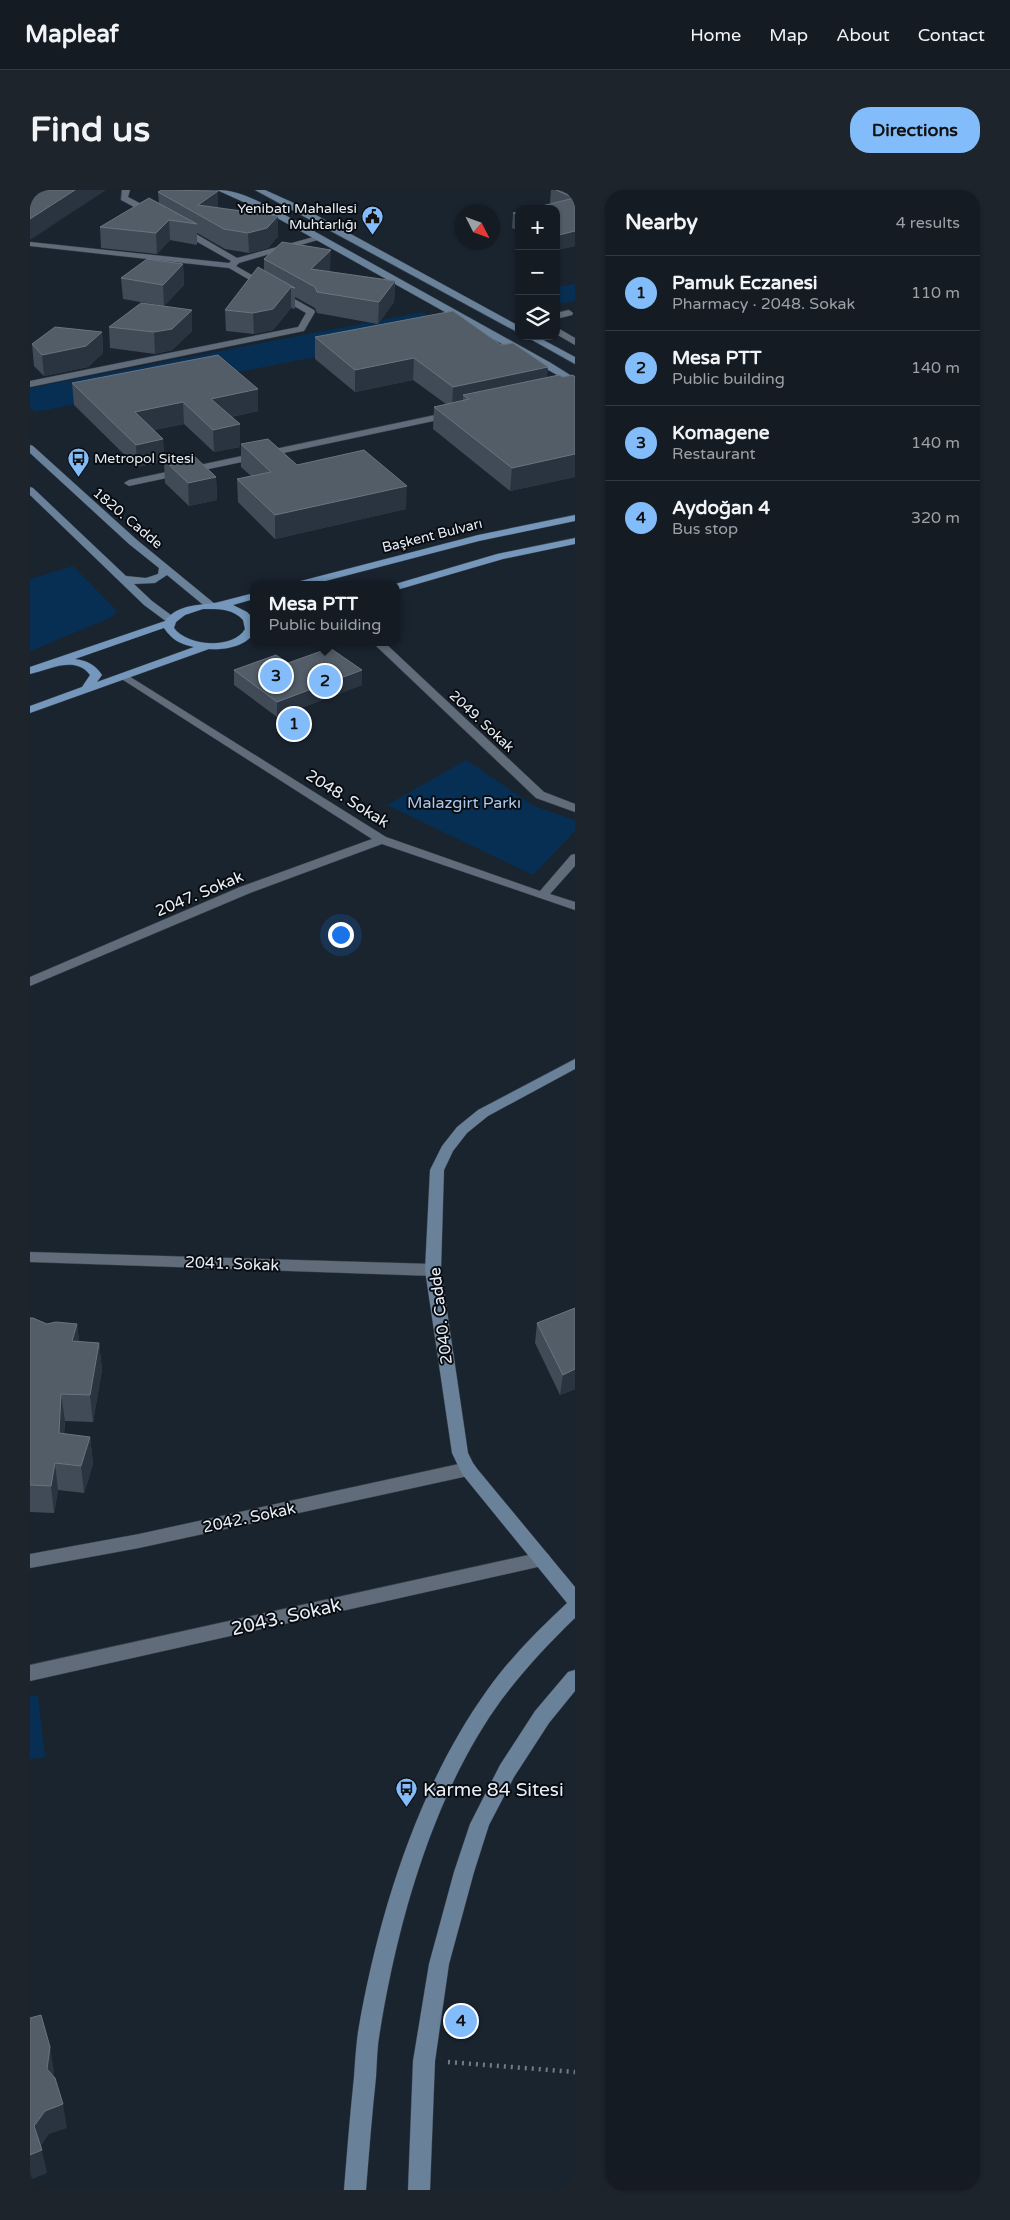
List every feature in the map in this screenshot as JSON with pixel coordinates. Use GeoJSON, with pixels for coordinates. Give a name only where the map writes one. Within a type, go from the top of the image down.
{"type":"FeatureCollection","features":[{"type":"Feature","properties":{"kind":"main road","name":"Başkent Bulvarı"},"geometry":{"type":"LineString","coordinates":[[324,581],[478,538],[575,518]]}},
{"type":"Feature","properties":{"kind":"main road"},"geometry":{"type":"LineString","coordinates":[[400,586],[501,556],[575,541]]}},
{"type":"Feature","properties":{"kind":"main road"},"geometry":{"type":"LineString","coordinates":[[30,670],[170,621],[189,609],[213,606],[250,597]]}},
{"type":"Feature","properties":{"kind":"main road"},"geometry":{"type":"LineString","coordinates":[[213,606],[240,612],[250,620]]}},
{"type":"Feature","properties":{"kind":"main road"},"geometry":{"type":"LineString","coordinates":[[170,621],[169,632],[174,638],[188,644],[207,647]]}},
{"type":"Feature","properties":{"kind":"main road"},"geometry":{"type":"LineString","coordinates":[[30,710],[207,647],[234,643],[245,638],[250,632]]}},
{"type":"Feature","properties":{"kind":"main road"},"geometry":{"type":"LineString","coordinates":[[52,662],[85,664],[93,669],[96,675],[86,690]]}},
{"type":"Feature","properties":{"kind":"street"},"geometry":{"type":"LineString","coordinates":[[126,190],[124,198],[158,217]]}},
{"type":"Feature","properties":{"kind":"street"},"geometry":{"type":"LineString","coordinates":[[221,190],[255,202],[548,365],[573,386]]}},
{"type":"Feature","properties":{"kind":"street"},"geometry":{"type":"LineString","coordinates":[[259,190],[293,206],[514,324]]}},
{"type":"Feature","properties":{"kind":"street"},"geometry":{"type":"LineString","coordinates":[[30,384],[295,332],[304,326],[311,312],[176,227]]}},
{"type":"Feature","properties":{"kind":"street"},"geometry":{"type":"LineString","coordinates":[[30,244],[233,263],[318,237]]}},
{"type":"Feature","properties":{"kind":"street"},"geometry":{"type":"LineString","coordinates":[[560,315],[568,313]]}},
{"type":"Feature","properties":{"kind":"street"},"geometry":{"type":"LineString","coordinates":[[560,333],[575,342]]}},
{"type":"Feature","properties":{"kind":"street"},"geometry":{"type":"LineString","coordinates":[[537,340],[575,361]]}},
{"type":"Feature","properties":{"kind":"street"},"geometry":{"type":"LineString","coordinates":[[129,484],[460,412]]}},
{"type":"Feature","properties":{"kind":"street","name":"1820. Cadde"},"geometry":{"type":"LineString","coordinates":[[30,448],[134,542],[213,606]]}},
{"type":"Feature","properties":{"kind":"street"},"geometry":{"type":"LineString","coordinates":[[30,490],[148,603],[170,621]]}},
{"type":"Feature","properties":{"kind":"street"},"geometry":{"type":"LineString","coordinates":[[122,578],[142,582],[154,580],[163,575],[165,571],[162,564]]}},
{"type":"Feature","properties":{"kind":"street","name":"2049. Sokak"},"geometry":{"type":"LineString","coordinates":[[381,646],[540,795],[575,808]]}},
{"type":"Feature","properties":{"kind":"street","name":"2048. Sokak"},"geometry":{"type":"LineString","coordinates":[[124,676],[382,840],[575,906]]}},
{"type":"Feature","properties":{"kind":"street","name":"2047. Sokak"},"geometry":{"type":"LineString","coordinates":[[30,982],[245,890],[382,840]]}},
{"type":"Feature","properties":{"kind":"street"},"geometry":{"type":"LineString","coordinates":[[542,896],[575,858]]}},
{"type":"Feature","properties":{"kind":"street","name":"2040. Cadde"},"geometry":{"type":"LineString","coordinates":[[575,1063],[483,1113],[462,1130],[447,1149],[437,1170],[433,1270],[456,1437],[460,1453],[468,1469],[575,1600]]}},
{"type":"Feature","properties":{"kind":"street","name":"2041. Sokak"},"geometry":{"type":"LineString","coordinates":[[30,1256],[433,1270]]}},
{"type":"Feature","properties":{"kind":"street","name":"2042. Sokak"},"geometry":{"type":"LineString","coordinates":[[30,1561],[139,1542],[468,1469]]}},
{"type":"Feature","properties":{"kind":"street","name":"2043. Sokak"},"geometry":{"type":"LineString","coordinates":[[30,1673],[542,1559]]}},
{"type":"Feature","properties":{"kind":"street"},"geometry":{"type":"LineString","coordinates":[[355,2190],[369,2033],[400,1899],[423,1830],[454,1763],[489,1703],[514,1668],[575,1606]]}},
{"type":"Feature","properties":{"kind":"street"},"geometry":{"type":"LineString","coordinates":[[419,2190],[424,2060],[439,1964],[464,1872],[480,1824],[508,1771],[542,1717],[575,1678]]}},
{"type":"Feature","properties":{"kind":"path"},"geometry":{"type":"LineString","coordinates":[[424,2060],[575,2072]]}},
{"type":"Feature","properties":{"kind":"green space"},"geometry":{"type":"Polygon","coordinates":[[[575,284],[575,301],[560,303],[560,286],[575,284]]]}},
{"type":"Feature","properties":{"kind":"green space"},"geometry":{"type":"Polygon","coordinates":[[[422,312],[452,330],[35,412],[30,408],[30,388],[422,312]]]}},
{"type":"Feature","properties":{"kind":"green space"},"geometry":{"type":"Polygon","coordinates":[[[73,566],[117,611],[105,620],[30,651],[30,579],[73,566]]]}},
{"type":"Feature","properties":{"kind":"green space","name":"Malazgirt Parkı"},"geometry":{"type":"Polygon","coordinates":[[[466,760],[534,806],[575,820],[575,831],[533,875],[387,805],[466,760]]]}},
{"type":"Feature","properties":{"kind":"green space"},"geometry":{"type":"Polygon","coordinates":[[[38,1695],[45,1757],[30,1759],[30,1696],[38,1695]]]}},
{"type":"Feature","properties":{"kind":"building"},"geometry":{"type":"Polygon","coordinates":[[[36,190],[75,190],[30,219],[30,194],[36,190]]]}},
{"type":"Feature","properties":{"kind":"building"},"geometry":{"type":"Polygon","coordinates":[[[162,190],[218,191],[198,205],[278,216],[267,228],[248,233],[224,229],[158,192],[162,190]]]}},
{"type":"Feature","properties":{"kind":"building"},"geometry":{"type":"Polygon","coordinates":[[[556,190],[575,190],[575,231],[560,235],[560,205],[546,205],[574,198],[556,190]]]}},
{"type":"Feature","properties":{"kind":"building"},"geometry":{"type":"Polygon","coordinates":[[[149,198],[197,224],[169,220],[156,233],[100,227],[149,198]]]}},
{"type":"Feature","properties":{"kind":"building"},"geometry":{"type":"Polygon","coordinates":[[[282,242],[331,250],[311,269],[395,281],[379,302],[317,292],[315,287],[264,259],[282,242]]]}},
{"type":"Feature","properties":{"kind":"building"},"geometry":{"type":"Polygon","coordinates":[[[147,259],[183,264],[163,285],[121,278],[147,259]]]}},
{"type":"Feature","properties":{"kind":"building"},"geometry":{"type":"Polygon","coordinates":[[[258,267],[295,288],[291,287],[273,309],[253,313],[225,310],[258,267]]]}},
{"type":"Feature","properties":{"kind":"building"},"geometry":{"type":"Polygon","coordinates":[[[141,303],[192,310],[172,329],[154,332],[109,327],[141,303]]]}},
{"type":"Feature","properties":{"kind":"building"},"geometry":{"type":"Polygon","coordinates":[[[453,311],[501,345],[513,343],[548,367],[453,387],[414,358],[355,370],[315,337],[453,311]]]}},
{"type":"Feature","properties":{"kind":"building"},"geometry":{"type":"Polygon","coordinates":[[[55,327],[102,332],[86,346],[42,355],[32,344],[55,327]]]}},
{"type":"Feature","properties":{"kind":"building"},"geometry":{"type":"Polygon","coordinates":[[[218,355],[258,389],[211,399],[240,424],[213,430],[183,402],[135,412],[163,439],[136,445],[72,383],[218,355]]]}},
{"type":"Feature","properties":{"kind":"building"},"geometry":{"type":"Polygon","coordinates":[[[559,375],[563,377],[573,375],[575,377],[575,454],[512,468],[434,407],[469,399],[463,395],[559,375]]]}},
{"type":"Feature","properties":{"kind":"building"},"geometry":{"type":"Polygon","coordinates":[[[268,439],[297,465],[364,450],[407,486],[275,515],[237,479],[271,472],[241,444],[268,439]]]}},
{"type":"Feature","properties":{"kind":"building"},"geometry":{"type":"Polygon","coordinates":[[[192,454],[216,477],[188,483],[164,460],[192,454]]]}},
{"type":"Feature","properties":{"kind":"building"},"geometry":{"type":"Polygon","coordinates":[[[330,648],[362,670],[277,702],[234,670],[276,655],[288,663],[330,648]]]}},
{"type":"Feature","properties":{"kind":"building"},"geometry":{"type":"Polygon","coordinates":[[[575,1308],[575,1369],[563,1375],[537,1323],[575,1308]]]}},
{"type":"Feature","properties":{"kind":"building"},"geometry":{"type":"Polygon","coordinates":[[[30,1318],[47,1324],[56,1322],[77,1324],[72,1341],[99,1343],[90,1395],[61,1394],[59,1433],[90,1437],[81,1466],[55,1463],[51,1486],[30,1485],[30,1318]]]}},
{"type":"Feature","properties":{"kind":"building"},"geometry":{"type":"Polygon","coordinates":[[[41,2015],[50,2047],[47,2069],[55,2078],[63,2104],[45,2111],[34,2126],[42,2150],[30,2155],[30,2018],[41,2015]]]}},
{"type":"Feature","properties":{"kind":"place","name":"Yenibatı Mahallesi Muhtarlığı"},"geometry":{"type":"Point","coordinates":[373,235]}},
{"type":"Feature","properties":{"kind":"place","name":"Metropol Sitesi"},"geometry":{"type":"Point","coordinates":[78,477]}},
{"type":"Feature","properties":{"kind":"place","name":"Komagene"},"geometry":{"type":"Point","coordinates":[276,676]}},
{"type":"Feature","properties":{"kind":"place","name":"Mesa PTT"},"geometry":{"type":"Point","coordinates":[325,681]}},
{"type":"Feature","properties":{"kind":"place","name":"Pamuk Eczanesi"},"geometry":{"type":"Point","coordinates":[294,724]}},
{"type":"Feature","properties":{"kind":"place","name":"Karme 84 Sitesi"},"geometry":{"type":"Point","coordinates":[407,1808]}},
{"type":"Feature","properties":{"kind":"place","name":"Aydoğan 4"},"geometry":{"type":"Point","coordinates":[461,2021]}}]}
